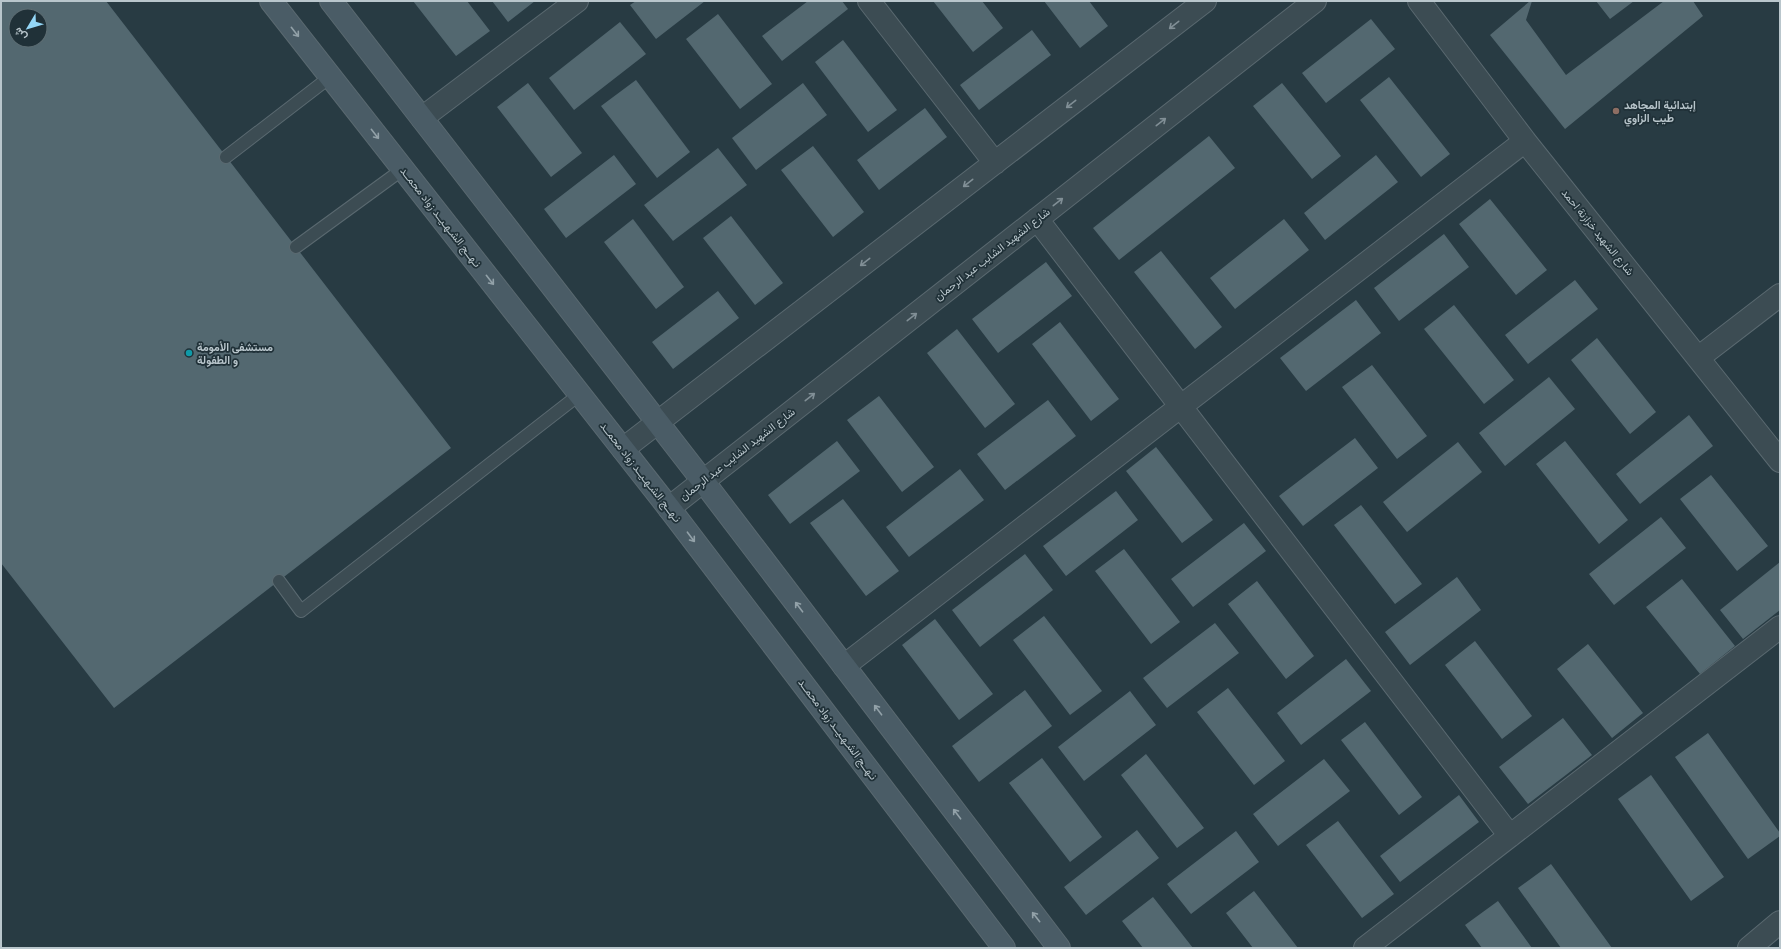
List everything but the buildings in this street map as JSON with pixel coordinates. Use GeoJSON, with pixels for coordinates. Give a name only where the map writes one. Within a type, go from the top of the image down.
{"type":"FeatureCollection","features":[{"type":"Feature","properties":{"kind":"main road","name":"نـهــج الشـهـيــد زواد محمــد"},"geometry":{"type":"LineString","coordinates":[[271,1],[669,508],[1004,948]]}},
{"type":"Feature","properties":{"kind":"main road"},"geometry":{"type":"LineString","coordinates":[[331,1],[703,481],[1059,948]]}},
{"type":"Feature","properties":{"kind":"street"},"geometry":{"type":"LineString","coordinates":[[422,118],[577,1]]}},
{"type":"Feature","properties":{"kind":"street"},"geometry":{"type":"LineString","coordinates":[[869,1],[995,163]]}},
{"type":"Feature","properties":{"kind":"street"},"geometry":{"type":"LineString","coordinates":[[623,449],[1205,1]]}},
{"type":"Feature","properties":{"kind":"street","name":"شارع الشهيد الشايب عبد الرحمان"},"geometry":{"type":"LineString","coordinates":[[669,508],[1315,1]]}},
{"type":"Feature","properties":{"kind":"street","name":"شارع الشهيد خزازنة احمد"},"geometry":{"type":"LineString","coordinates":[[1420,1],[1525,141],[1780,461]]}},
{"type":"Feature","properties":{"kind":"street"},"geometry":{"type":"LineString","coordinates":[[844,666],[1525,141]]}},
{"type":"Feature","properties":{"kind":"street"},"geometry":{"type":"LineString","coordinates":[[1037,219],[1510,836]]}},
{"type":"Feature","properties":{"kind":"street"},"geometry":{"type":"LineString","coordinates":[[1698,358],[1780,295]]}},
{"type":"Feature","properties":{"kind":"street"},"geometry":{"type":"LineString","coordinates":[[1365,948],[1780,626]]}},
{"type":"Feature","properties":{"kind":"street"},"geometry":{"type":"LineString","coordinates":[[1749,948],[1780,922]]}},
{"type":"Feature","properties":{"kind":"lane"},"geometry":{"type":"LineString","coordinates":[[226,157],[330,76]]}},
{"type":"Feature","properties":{"kind":"lane"},"geometry":{"type":"LineString","coordinates":[[296,247],[403,169]]}},
{"type":"Feature","properties":{"kind":"lane"},"geometry":{"type":"LineString","coordinates":[[279,580],[301,610],[580,394]]}},
{"type":"Feature","properties":{"kind":"place","name":"إبتدائية المجاهد طيب الزاوي"},"geometry":{"type":"Point","coordinates":[1616,111]}},
{"type":"Feature","properties":{"kind":"place","name":"مستشفى الأمومة و الطفولة"},"geometry":{"type":"Point","coordinates":[189,353]}}]}
